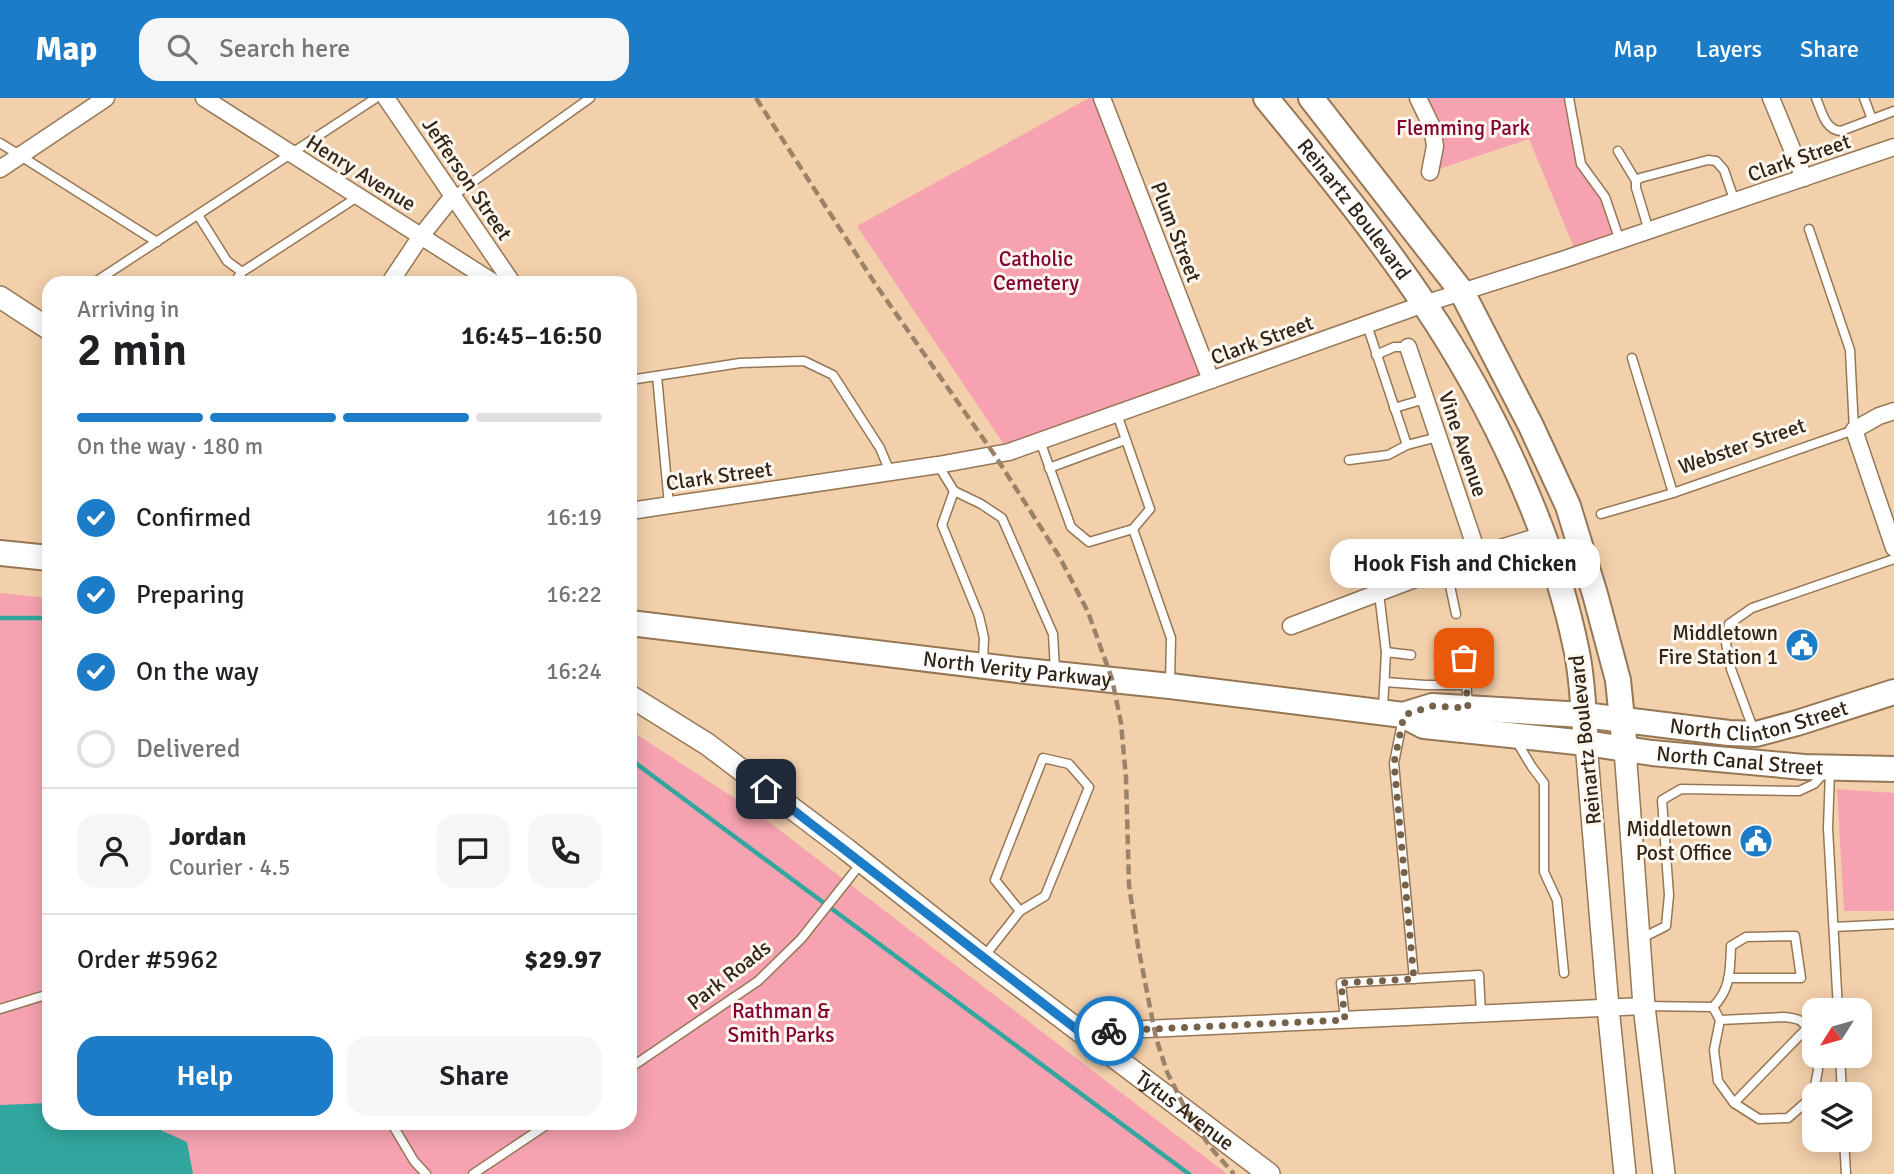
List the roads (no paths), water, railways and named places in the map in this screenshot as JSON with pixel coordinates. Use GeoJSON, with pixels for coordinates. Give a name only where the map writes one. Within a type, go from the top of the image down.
{"type":"FeatureCollection","features":[{"type":"Feature","properties":{"kind":"main road","name":"Reinartz Boulevard"},"geometry":{"type":"LineString","coordinates":[[1266,98],[1377,239],[1424,304],[1470,377],[1543,535],[1564,601],[1581,680],[1608,1007],[1625,1174]]}},
{"type":"Feature","properties":{"kind":"main road","name":"Reinartz Boulevard"},"geometry":{"type":"LineString","coordinates":[[1311,98],[1462,292],[1531,426],[1568,506],[1618,680],[1644,1006],[1664,1174]]}},
{"type":"Feature","properties":{"kind":"main road"},"geometry":{"type":"LineString","coordinates":[[0,298],[42,322]]}},
{"type":"Feature","properties":{"kind":"main road"},"geometry":{"type":"LineString","coordinates":[[0,553],[42,557]]}},
{"type":"Feature","properties":{"kind":"main road","name":"North Verity Parkway"},"geometry":{"type":"LineString","coordinates":[[637,624],[1170,685],[1393,714],[1424,726],[1586,743]]}},
{"type":"Feature","properties":{"kind":"main road","name":"North Clinton Street"},"geometry":{"type":"LineString","coordinates":[[1622,721],[1756,734],[1894,692]]}},
{"type":"Feature","properties":{"kind":"main road","name":"North Verity Parkway"},"geometry":{"type":"LineString","coordinates":[[1393,714],[1467,697],[1622,721]]}},
{"type":"Feature","properties":{"kind":"main road","name":"Tytus Avenue"},"geometry":{"type":"LineString","coordinates":[[637,700],[707,744],[1269,1174]]}},
{"type":"Feature","properties":{"kind":"main road","name":"North Canal Street"},"geometry":{"type":"LineString","coordinates":[[1586,743],[1777,765],[1894,769]]}},
{"type":"Feature","properties":{"kind":"street"},"geometry":{"type":"LineString","coordinates":[[0,169],[106,98]]}},
{"type":"Feature","properties":{"kind":"street","name":"Henry Avenue"},"geometry":{"type":"LineString","coordinates":[[204,98],[484,276]]}},
{"type":"Feature","properties":{"kind":"street","name":"Jefferson Street"},"geometry":{"type":"LineString","coordinates":[[386,98],[508,276]]}},
{"type":"Feature","properties":{"kind":"street","name":"Plum Street"},"geometry":{"type":"LineString","coordinates":[[1101,98],[1211,380]]}},
{"type":"Feature","properties":{"kind":"street"},"geometry":{"type":"LineString","coordinates":[[1418,98],[1432,127],[1435,146],[1430,172]]}},
{"type":"Feature","properties":{"kind":"street"},"geometry":{"type":"LineString","coordinates":[[1770,98],[1804,178]]}},
{"type":"Feature","properties":{"kind":"street","name":"Clark Street"},"geometry":{"type":"LineString","coordinates":[[637,510],[1009,452],[1424,304],[1620,241],[1894,147]]}},
{"type":"Feature","properties":{"kind":"street"},"geometry":{"type":"LineString","coordinates":[[394,276],[421,236],[453,196]]}},
{"type":"Feature","properties":{"kind":"street","name":"Vine Avenue"},"geometry":{"type":"LineString","coordinates":[[1408,347],[1478,555]]}},
{"type":"Feature","properties":{"kind":"street","name":"Webster Street"},"geometry":{"type":"LineString","coordinates":[[1854,430],[1894,411]]}},
{"type":"Feature","properties":{"kind":"street"},"geometry":{"type":"LineString","coordinates":[[1854,430],[1894,548]]}},
{"type":"Feature","properties":{"kind":"street"},"geometry":{"type":"LineString","coordinates":[[1291,626],[1478,555],[1543,535]]}},
{"type":"Feature","properties":{"kind":"street"},"geometry":{"type":"LineString","coordinates":[[1080,1032],[1644,1006]]}},
{"type":"Feature","properties":{"kind":"lane"},"geometry":{"type":"LineString","coordinates":[[104,276],[376,98]]}},
{"type":"Feature","properties":{"kind":"lane"},"geometry":{"type":"LineString","coordinates":[[453,196],[590,98]]}},
{"type":"Feature","properties":{"kind":"lane"},"geometry":{"type":"LineString","coordinates":[[1569,98],[1581,164],[1605,197],[1620,241]]}},
{"type":"Feature","properties":{"kind":"lane"},"geometry":{"type":"LineString","coordinates":[[1816,98],[1827,125],[1833,130],[1841,131],[1894,111]]}},
{"type":"Feature","properties":{"kind":"lane"},"geometry":{"type":"LineString","coordinates":[[1864,98],[1872,119]]}},
{"type":"Feature","properties":{"kind":"lane"},"geometry":{"type":"LineString","coordinates":[[0,143],[157,242]]}},
{"type":"Feature","properties":{"kind":"lane"},"geometry":{"type":"LineString","coordinates":[[1618,151],[1636,181],[1649,231]]}},
{"type":"Feature","properties":{"kind":"lane"},"geometry":{"type":"LineString","coordinates":[[1636,181],[1708,160],[1716,161],[1724,170],[1735,202]]}},
{"type":"Feature","properties":{"kind":"lane"},"geometry":{"type":"LineString","coordinates":[[239,276],[359,196]]}},
{"type":"Feature","properties":{"kind":"lane"},"geometry":{"type":"LineString","coordinates":[[198,215],[227,261],[242,272]]}},
{"type":"Feature","properties":{"kind":"lane"},"geometry":{"type":"LineString","coordinates":[[1809,229],[1850,350],[1854,430]]}},
{"type":"Feature","properties":{"kind":"lane"},"geometry":{"type":"LineString","coordinates":[[1367,325],[1407,445]]}},
{"type":"Feature","properties":{"kind":"lane"},"geometry":{"type":"LineString","coordinates":[[1376,355],[1394,347],[1408,347]]}},
{"type":"Feature","properties":{"kind":"lane"},"geometry":{"type":"LineString","coordinates":[[1632,358],[1673,493]]}},
{"type":"Feature","properties":{"kind":"lane"},"geometry":{"type":"LineString","coordinates":[[637,379],[740,363],[804,361],[833,375],[880,448],[890,472]]}},
{"type":"Feature","properties":{"kind":"lane"},"geometry":{"type":"LineString","coordinates":[[657,376],[669,505]]}},
{"type":"Feature","properties":{"kind":"lane"},"geometry":{"type":"LineString","coordinates":[[1394,408],[1425,399]]}},
{"type":"Feature","properties":{"kind":"lane"},"geometry":{"type":"LineString","coordinates":[[1040,441],[1071,527],[1089,542],[1133,529],[1150,509],[1117,414]]}},
{"type":"Feature","properties":{"kind":"lane","name":"Webster Street"},"geometry":{"type":"LineString","coordinates":[[1601,514],[1673,493],[1854,430]]}},
{"type":"Feature","properties":{"kind":"lane"},"geometry":{"type":"LineString","coordinates":[[1349,460],[1388,455],[1407,445],[1438,437]]}},
{"type":"Feature","properties":{"kind":"lane"},"geometry":{"type":"LineString","coordinates":[[1049,468],[1125,440]]}},
{"type":"Feature","properties":{"kind":"lane"},"geometry":{"type":"LineString","coordinates":[[937,465],[954,491],[1002,517],[1053,634],[1055,673]]}},
{"type":"Feature","properties":{"kind":"lane"},"geometry":{"type":"LineString","coordinates":[[954,491],[942,525],[979,616],[984,638],[983,665]]}},
{"type":"Feature","properties":{"kind":"lane"},"geometry":{"type":"LineString","coordinates":[[1133,529],[1171,638],[1170,685]]}},
{"type":"Feature","properties":{"kind":"lane"},"geometry":{"type":"LineString","coordinates":[[1756,734],[1731,669],[1726,643],[1729,624],[1752,608],[1894,559]]}},
{"type":"Feature","properties":{"kind":"lane"},"geometry":{"type":"LineString","coordinates":[[1446,567],[1456,614]]}},
{"type":"Feature","properties":{"kind":"lane"},"geometry":{"type":"LineString","coordinates":[[1380,592],[1386,652],[1385,682],[1393,714],[1394,763],[1414,979]]}},
{"type":"Feature","properties":{"kind":"lane"},"geometry":{"type":"LineString","coordinates":[[1386,652],[1411,655]]}},
{"type":"Feature","properties":{"kind":"lane"},"geometry":{"type":"LineString","coordinates":[[1385,682],[1425,685],[1467,697],[1464,658],[1450,653],[1439,656]]}},
{"type":"Feature","properties":{"kind":"lane"},"geometry":{"type":"LineString","coordinates":[[1513,735],[1544,783],[1544,872],[1556,900],[1564,973]]}},
{"type":"Feature","properties":{"kind":"lane"},"geometry":{"type":"LineString","coordinates":[[984,958],[1020,911],[1045,896],[1089,787],[1069,764],[1043,758],[995,880],[1020,911]]}},
{"type":"Feature","properties":{"kind":"lane"},"geometry":{"type":"LineString","coordinates":[[1830,768],[1828,828],[1837,998]]}},
{"type":"Feature","properties":{"kind":"lane"},"geometry":{"type":"LineString","coordinates":[[1639,940],[1666,926],[1669,895],[1662,800],[1681,789],[1799,791],[1814,784],[1830,768]]}},
{"type":"Feature","properties":{"kind":"lane","name":"Park Roads"},"geometry":{"type":"LineString","coordinates":[[637,1063],[758,981],[801,939],[862,862]]}},
{"type":"Feature","properties":{"kind":"lane"},"geometry":{"type":"LineString","coordinates":[[1833,927],[1894,925]]}},
{"type":"Feature","properties":{"kind":"lane"},"geometry":{"type":"LineString","coordinates":[[1644,1006],[1713,1007],[1723,996],[1728,978],[1730,971],[1731,946],[1746,937],[1795,936],[1801,978],[1728,978]]}},
{"type":"Feature","properties":{"kind":"lane"},"geometry":{"type":"LineString","coordinates":[[1345,1020],[1341,983],[1479,975],[1481,1013]]}},
{"type":"Feature","properties":{"kind":"lane"},"geometry":{"type":"LineString","coordinates":[[0,1009],[42,996]]}},
{"type":"Feature","properties":{"kind":"lane"},"geometry":{"type":"LineString","coordinates":[[1713,1007],[1720,1020],[1714,1049],[1718,1081],[1734,1103],[1759,1119],[1788,1118],[1813,1096],[1818,1068]]}},
{"type":"Feature","properties":{"kind":"lane"},"geometry":{"type":"LineString","coordinates":[[1720,1020],[1784,1017],[1802,1022]]}},
{"type":"Feature","properties":{"kind":"lane"},"geometry":{"type":"LineString","coordinates":[[1734,1103],[1802,1032]]}},
{"type":"Feature","properties":{"kind":"lane"},"geometry":{"type":"LineString","coordinates":[[396,1130],[414,1161],[426,1174]]}},
{"type":"Feature","properties":{"kind":"lane"},"geometry":{"type":"LineString","coordinates":[[473,1174],[539,1130]]}},
{"type":"Feature","properties":{"kind":"lane"},"geometry":{"type":"LineString","coordinates":[[1845,1152],[1846,1174]]}},
{"type":"Feature","properties":{"kind":"water"},"geometry":{"type":"Polygon","coordinates":[[[42,1103],[42,1130],[160,1130],[187,1142],[193,1174],[0,1174],[0,1105],[42,1103]]]}},
{"type":"Feature","properties":{"kind":"waterway"},"geometry":{"type":"LineString","coordinates":[[0,618],[42,618]]}},
{"type":"Feature","properties":{"kind":"waterway"},"geometry":{"type":"LineString","coordinates":[[637,764],[1189,1174]]}},
{"type":"Feature","properties":{"kind":"railway"},"geometry":{"type":"LineString","coordinates":[[756,98],[876,285],[994,454],[1059,556],[1088,612],[1112,679],[1121,723],[1126,778],[1129,885],[1156,1038],[1167,1072],[1187,1112],[1211,1148],[1234,1174]]}},
{"type":"Feature","properties":{"kind":"place","name":"Middletown Fire Station 1"},"geometry":{"type":"Point","coordinates":[1802,645]}},
{"type":"Feature","properties":{"kind":"place","name":"Hook Fish and Chicken"},"geometry":{"type":"Point","coordinates":[1464,658]}},
{"type":"Feature","properties":{"kind":"place","name":"Middletown Post Office"},"geometry":{"type":"Point","coordinates":[1756,841]}},
{"type":"Feature","properties":{"kind":"park label","name":"Flemming Park"},"geometry":{"type":"Point","coordinates":[1463,128]}},
{"type":"Feature","properties":{"kind":"park label","name":"Catholic Cemetery"},"geometry":{"type":"Point","coordinates":[1036,271]}},
{"type":"Feature","properties":{"kind":"park label","name":"Rathman & Smith Parks"},"geometry":{"type":"Point","coordinates":[781,1023]}}]}
